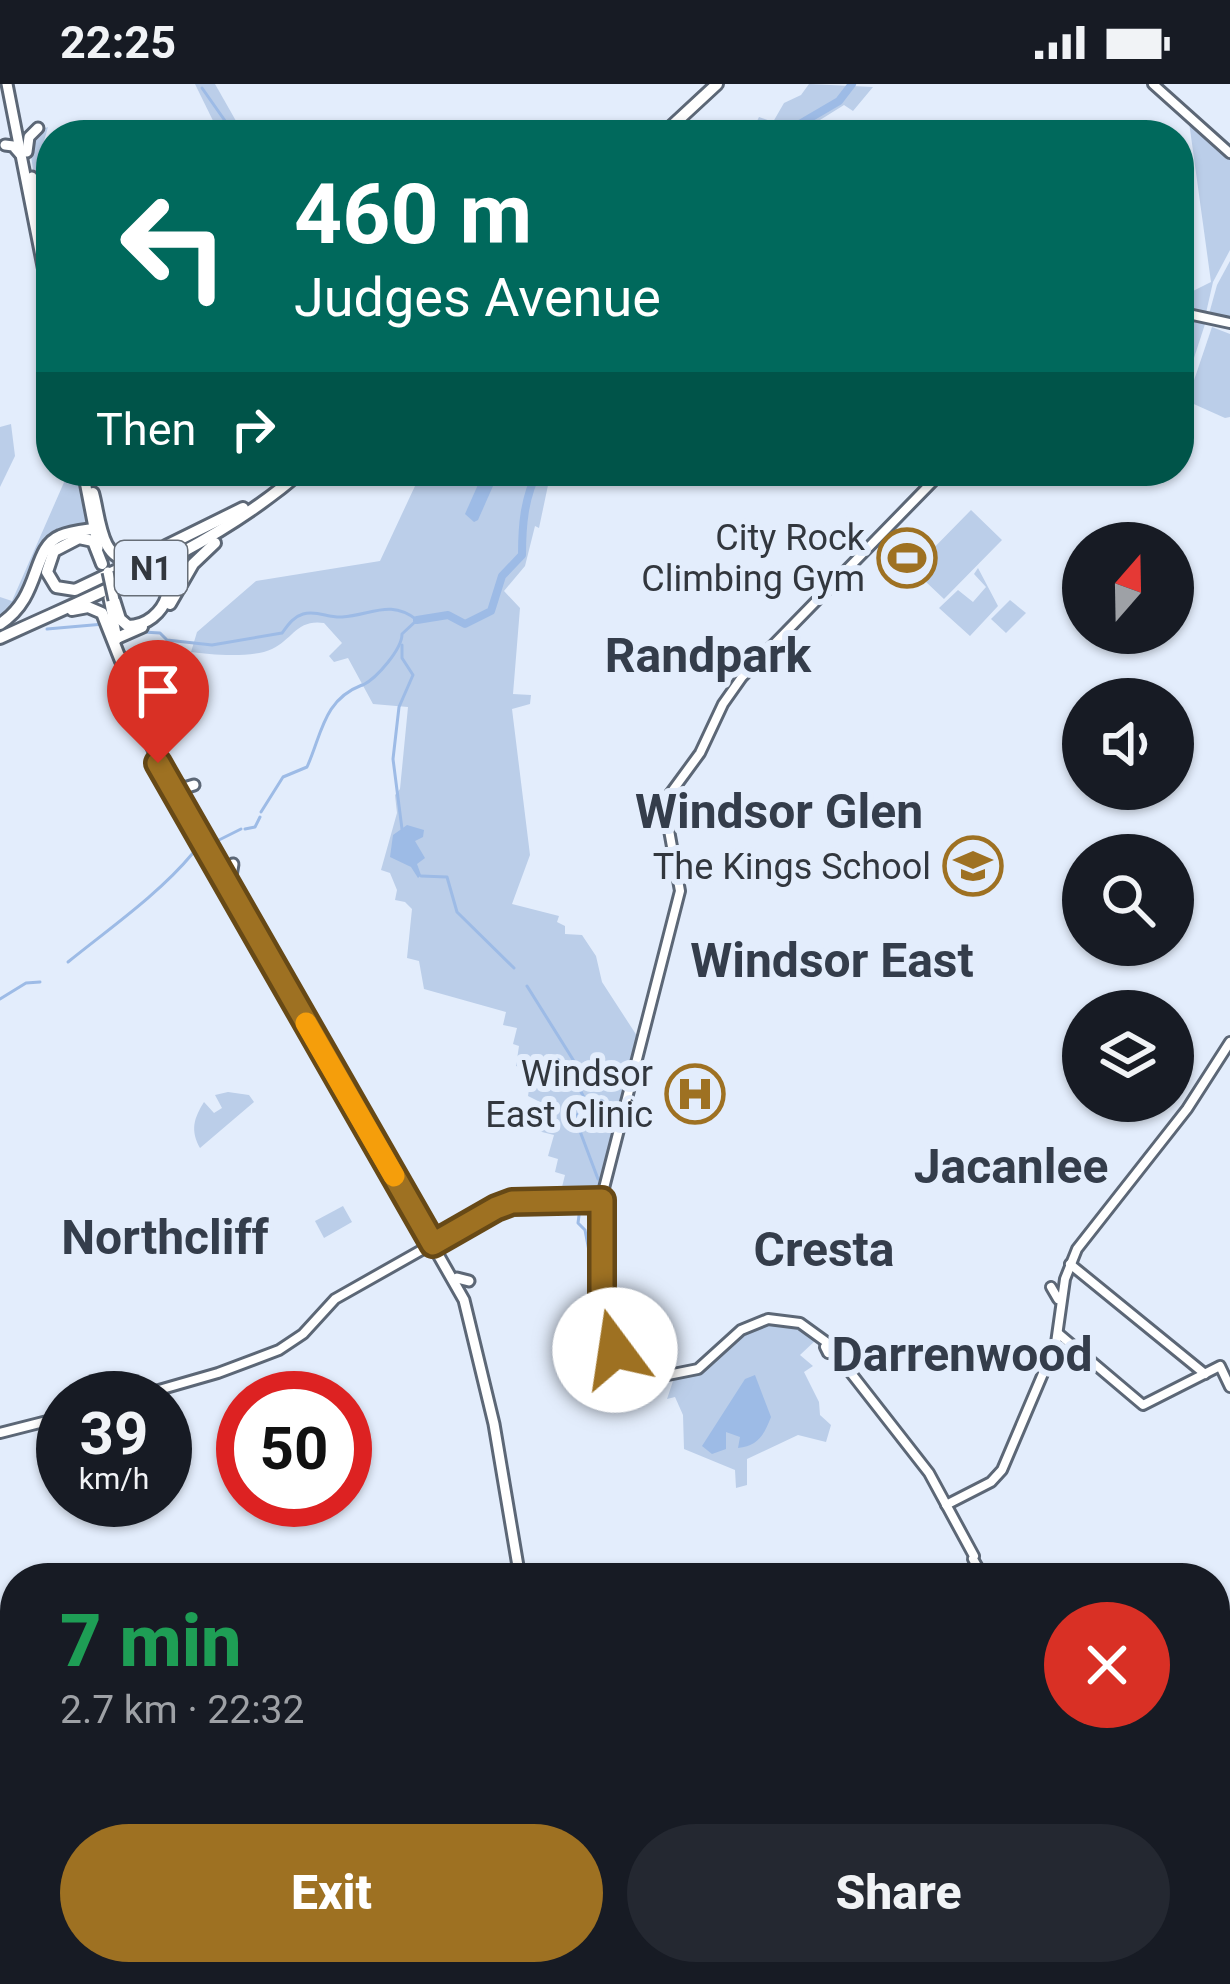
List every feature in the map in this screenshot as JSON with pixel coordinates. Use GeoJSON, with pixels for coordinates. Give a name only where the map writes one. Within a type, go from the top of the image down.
{"type":"FeatureCollection","features":[{"type":"Feature","properties":{"kind":"highway"},"geometry":{"type":"LineString","coordinates":[[682,120],[722,84]]}},
{"type":"Feature","properties":{"kind":"highway","name":"N1"},"geometry":{"type":"LineString","coordinates":[[0,634],[172,551],[277,486]]}},
{"type":"Feature","properties":{"kind":"highway","name":"N1"},"geometry":{"type":"LineString","coordinates":[[0,634],[188,550],[278,486]]}},
{"type":"Feature","properties":{"kind":"highway"},"geometry":{"type":"LineString","coordinates":[[119,638],[162,614],[209,546],[261,511],[283,486]]}},
{"type":"Feature","properties":{"kind":"highway"},"geometry":{"type":"LineString","coordinates":[[93,493],[106,545],[114,556],[130,560],[172,544]]}},
{"type":"Feature","properties":{"kind":"highway"},"geometry":{"type":"LineString","coordinates":[[104,570],[93,542],[79,538],[54,551],[47,572],[56,587],[75,590],[244,508]]}},
{"type":"Feature","properties":{"kind":"highway"},"geometry":{"type":"LineString","coordinates":[[73,533],[87,526],[91,510]]}},
{"type":"Feature","properties":{"kind":"highway"},"geometry":{"type":"LineString","coordinates":[[0,634],[27,600],[47,546],[59,536],[97,529]]}},
{"type":"Feature","properties":{"kind":"highway"},"geometry":{"type":"LineString","coordinates":[[0,634],[149,578],[160,581],[167,596],[160,611],[135,626],[121,621],[111,599]]}},
{"type":"Feature","properties":{"kind":"highway"},"geometry":{"type":"LineString","coordinates":[[72,610],[88,607],[103,613],[121,661]]}},
{"type":"Feature","properties":{"kind":"main road"},"geometry":{"type":"LineString","coordinates":[[10,84],[36,206]]}},
{"type":"Feature","properties":{"kind":"main road"},"geometry":{"type":"LineString","coordinates":[[1156,84],[1230,150]]}},
{"type":"Feature","properties":{"kind":"main road"},"geometry":{"type":"LineString","coordinates":[[36,130],[28,137],[25,155],[36,220]]}},
{"type":"Feature","properties":{"kind":"main road"},"geometry":{"type":"LineString","coordinates":[[5,145],[25,155]]}},
{"type":"Feature","properties":{"kind":"main road"},"geometry":{"type":"LineString","coordinates":[[1194,316],[1230,325]]}},
{"type":"Feature","properties":{"kind":"main road"},"geometry":{"type":"LineString","coordinates":[[88,486],[97,529]]}},
{"type":"Feature","properties":{"kind":"main road"},"geometry":{"type":"LineString","coordinates":[[91,486],[104,570],[136,702],[169,778],[464,1300]]}},
{"type":"Feature","properties":{"kind":"main road"},"geometry":{"type":"LineString","coordinates":[[930,486],[738,681],[700,753],[670,794],[665,813],[680,891],[603,1198],[602,1314],[615,1350],[633,1366],[663,1376],[692,1372],[745,1327],[768,1319],[800,1323],[829,1348],[925,1467],[976,1563]]}},
{"type":"Feature","properties":{"kind":"main road"},"geometry":{"type":"LineString","coordinates":[[119,638],[132,703],[169,778],[404,1203],[462,1282],[496,1412],[507,1422],[494,1429]]}},
{"type":"Feature","properties":{"kind":"main road"},"geometry":{"type":"LineString","coordinates":[[169,778],[184,788],[194,785]]}},
{"type":"Feature","properties":{"kind":"main road"},"geometry":{"type":"LineString","coordinates":[[167,803],[169,778]]}},
{"type":"Feature","properties":{"kind":"main road"},"geometry":{"type":"LineString","coordinates":[[218,862],[232,865],[230,882]]}},
{"type":"Feature","properties":{"kind":"main road"},"geometry":{"type":"LineString","coordinates":[[1194,1099],[1228,1046]]}},
{"type":"Feature","properties":{"kind":"main road"},"geometry":{"type":"LineString","coordinates":[[946,1505],[1000,1474],[1052,1353],[1071,1250],[1178,1122]]}},
{"type":"Feature","properties":{"kind":"main road"},"geometry":{"type":"LineString","coordinates":[[1164,1139],[1178,1135],[1182,1122]]}},
{"type":"Feature","properties":{"kind":"main road"},"geometry":{"type":"LineString","coordinates":[[192,1380],[277,1351],[335,1299],[491,1205],[514,1198],[603,1198]]}},
{"type":"Feature","properties":{"kind":"main road"},"geometry":{"type":"LineString","coordinates":[[434,1241],[506,1204],[603,1198]]}},
{"type":"Feature","properties":{"kind":"main road"},"geometry":{"type":"LineString","coordinates":[[603,1198],[608,1327],[627,1357],[677,1372],[712,1357]]}},
{"type":"Feature","properties":{"kind":"main road"},"geometry":{"type":"LineString","coordinates":[[495,1215],[506,1204]]}},
{"type":"Feature","properties":{"kind":"main road"},"geometry":{"type":"LineString","coordinates":[[1056,1330],[1054,1286],[1098,1218]]}},
{"type":"Feature","properties":{"kind":"main road"},"geometry":{"type":"LineString","coordinates":[[1071,1263],[1230,1387]]}},
{"type":"Feature","properties":{"kind":"main road"},"geometry":{"type":"LineString","coordinates":[[462,1282],[519,1563]]}},
{"type":"Feature","properties":{"kind":"main road"},"geometry":{"type":"LineString","coordinates":[[1056,1330],[1143,1405],[1215,1371]]}},
{"type":"Feature","properties":{"kind":"main road"},"geometry":{"type":"LineString","coordinates":[[0,1433],[36,1424]]}},
{"type":"Feature","properties":{"kind":"shaded area"},"geometry":{"type":"Polygon","coordinates":[[[195,84],[215,84],[235,120],[213,120],[195,84]]]}},
{"type":"Feature","properties":{"kind":"shaded area"},"geometry":{"type":"Polygon","coordinates":[[[809,84],[873,87],[853,111],[844,105],[820,120],[774,120],[784,103],[801,95],[809,84]]]}},
{"type":"Feature","properties":{"kind":"shaded area"},"geometry":{"type":"Polygon","coordinates":[[[1194,126],[1230,158],[1230,250],[1213,282],[1206,313],[1194,312],[1194,290],[1211,282],[1194,126]]]}},
{"type":"Feature","properties":{"kind":"shaded area"},"geometry":{"type":"Polygon","coordinates":[[[36,133],[36,176],[34,176],[29,142],[36,133]]]}},
{"type":"Feature","properties":{"kind":"shaded area"},"geometry":{"type":"Polygon","coordinates":[[[1230,261],[1230,322],[1209,314],[1230,261]]]}},
{"type":"Feature","properties":{"kind":"shaded area"},"geometry":{"type":"Polygon","coordinates":[[[1194,320],[1206,321],[1194,358],[1194,320]]]}},
{"type":"Feature","properties":{"kind":"shaded area"},"geometry":{"type":"Polygon","coordinates":[[[1212,327],[1230,334],[1230,417],[1194,404],[1194,380],[1212,327]]]}},
{"type":"Feature","properties":{"kind":"shaded area"},"geometry":{"type":"Polygon","coordinates":[[[11,424],[15,456],[0,487],[0,427],[11,424]]]}},
{"type":"Feature","properties":{"kind":"shaded area"},"geometry":{"type":"Polygon","coordinates":[[[62,486],[82,486],[88,521],[59,533],[21,604],[0,618],[0,597],[12,601],[62,486]]]}},
{"type":"Feature","properties":{"kind":"shaded area"},"geometry":{"type":"Polygon","coordinates":[[[415,486],[548,486],[525,566],[504,591],[520,608],[513,694],[531,695],[530,704],[512,709],[530,855],[512,904],[559,916],[557,922],[565,926],[565,934],[582,935],[596,956],[602,982],[639,1039],[597,1193],[561,1191],[565,1175],[555,1172],[558,1159],[548,1156],[554,1135],[534,1130],[542,1103],[528,1096],[530,1083],[522,1081],[524,1068],[516,1066],[517,1028],[503,1025],[506,1012],[424,989],[419,961],[407,958],[412,909],[395,900],[397,890],[390,873],[381,870],[397,813],[395,795],[400,789],[408,707],[373,704],[348,658],[334,662],[329,656],[342,643],[324,623],[301,627],[264,652],[191,652],[197,632],[256,581],[380,561],[415,486]]]}},
{"type":"Feature","properties":{"kind":"shaded area"},"geometry":{"type":"Polygon","coordinates":[[[477,486],[493,486],[478,520],[465,514],[477,486]]]}},
{"type":"Feature","properties":{"kind":"shaded area"},"geometry":{"type":"Polygon","coordinates":[[[971,510],[1002,540],[944,599],[925,581],[932,574],[920,562],[971,510]]]}},
{"type":"Feature","properties":{"kind":"shaded area"},"geometry":{"type":"Polygon","coordinates":[[[978,568],[998,606],[970,636],[939,608],[958,590],[973,602],[986,587],[974,574],[978,568]]]}},
{"type":"Feature","properties":{"kind":"shaded area"},"geometry":{"type":"Polygon","coordinates":[[[1010,600],[1026,613],[1006,633],[991,619],[1010,600]]]}},
{"type":"Feature","properties":{"kind":"shaded area"},"geometry":{"type":"Polygon","coordinates":[[[407,825],[424,830],[423,837],[415,841],[425,858],[417,864],[418,878],[411,867],[390,857],[393,835],[407,825]]]}},
{"type":"Feature","properties":{"kind":"shaded area"},"geometry":{"type":"Polygon","coordinates":[[[215,1095],[249,1095],[254,1102],[200,1148],[194,1130],[198,1113],[204,1102],[214,1113],[222,1108],[215,1095]]]}},
{"type":"Feature","properties":{"kind":"shaded area"},"geometry":{"type":"Polygon","coordinates":[[[343,1206],[352,1222],[324,1238],[315,1221],[343,1206]]]}},
{"type":"Feature","properties":{"kind":"shaded area"},"geometry":{"type":"Polygon","coordinates":[[[608,1283],[626,1307],[626,1319],[639,1327],[641,1346],[630,1353],[612,1331],[608,1283]]]}},
{"type":"Feature","properties":{"kind":"shaded area"},"geometry":{"type":"Polygon","coordinates":[[[770,1321],[799,1324],[817,1339],[800,1355],[813,1366],[804,1372],[820,1415],[831,1425],[826,1442],[798,1435],[747,1459],[747,1485],[736,1488],[735,1470],[684,1449],[683,1415],[675,1397],[667,1399],[674,1378],[694,1374],[743,1332],[770,1321]]]}},
{"type":"Feature","properties":{"kind":"shaded area"},"geometry":{"type":"Polygon","coordinates":[[[755,1375],[771,1417],[766,1429],[755,1442],[738,1448],[740,1437],[726,1432],[726,1449],[712,1454],[702,1446],[745,1379],[755,1375]]]}},
{"type":"Feature","properties":{"kind":"waterway"},"geometry":{"type":"LineString","coordinates":[[807,120],[839,101],[852,84]]}},
{"type":"Feature","properties":{"kind":"waterway"},"geometry":{"type":"LineString","coordinates":[[202,88],[224,120]]}},
{"type":"Feature","properties":{"kind":"waterway"},"geometry":{"type":"LineString","coordinates":[[417,620],[448,615],[465,624],[491,611],[502,576],[522,555],[532,486]]}},
{"type":"Feature","properties":{"kind":"waterway"},"geometry":{"type":"LineString","coordinates":[[143,632],[212,645],[282,633],[299,615],[308,613],[342,617],[389,609],[417,620],[402,634],[388,662],[363,685]]}},
{"type":"Feature","properties":{"kind":"waterway"},"geometry":{"type":"LineString","coordinates":[[47,629],[104,624]]}},
{"type":"Feature","properties":{"kind":"waterway"},"geometry":{"type":"LineString","coordinates":[[402,645],[402,658],[413,675],[399,707],[393,759],[402,829]]}},
{"type":"Feature","properties":{"kind":"waterway"},"geometry":{"type":"LineString","coordinates":[[261,812],[283,777],[307,767],[331,709],[362,685]]}},
{"type":"Feature","properties":{"kind":"waterway"},"geometry":{"type":"LineString","coordinates":[[245,829],[255,827],[260,817]]}},
{"type":"Feature","properties":{"kind":"waterway"},"geometry":{"type":"LineString","coordinates":[[211,844],[241,829]]}},
{"type":"Feature","properties":{"kind":"waterway"},"geometry":{"type":"LineString","coordinates":[[68,962],[150,897],[193,853],[203,852]]}},
{"type":"Feature","properties":{"kind":"waterway"},"geometry":{"type":"LineString","coordinates":[[421,876],[447,877],[457,912],[514,968]]}},
{"type":"Feature","properties":{"kind":"waterway"},"geometry":{"type":"LineString","coordinates":[[0,999],[26,983],[40,982]]}},
{"type":"Feature","properties":{"kind":"waterway"},"geometry":{"type":"LineString","coordinates":[[527,986],[577,1066],[587,1103],[575,1118],[598,1179]]}},
{"type":"Feature","properties":{"kind":"waterway"},"geometry":{"type":"LineString","coordinates":[[580,1208],[578,1223],[585,1230],[589,1251],[596,1256],[597,1274]]}},
{"type":"Feature","properties":{"kind":"waterway"},"geometry":{"type":"LineString","coordinates":[[597,1278],[601,1332]]}},
{"type":"Feature","properties":{"kind":"slow traffic"},"geometry":{"type":"LineString","coordinates":[[306,1023],[394,1176]]}},
{"type":"Feature","properties":{"kind":"place","name":"City Rock Climbing Gym"},"geometry":{"type":"Point","coordinates":[907,558]}},
{"type":"Feature","properties":{"kind":"place","name":"The Kings School"},"geometry":{"type":"Point","coordinates":[973,866]}},
{"type":"Feature","properties":{"kind":"place","name":"Windsor East Clinic"},"geometry":{"type":"Point","coordinates":[695,1094]}},
{"type":"Feature","properties":{"kind":"district","name":"Randpark"},"geometry":{"type":"Point","coordinates":[708,655]}},
{"type":"Feature","properties":{"kind":"district","name":"Windsor Glen"},"geometry":{"type":"Point","coordinates":[779,811]}},
{"type":"Feature","properties":{"kind":"district","name":"Windsor East"},"geometry":{"type":"Point","coordinates":[832,960]}},
{"type":"Feature","properties":{"kind":"district","name":"Jacanlee"},"geometry":{"type":"Point","coordinates":[1011,1166]}},
{"type":"Feature","properties":{"kind":"district","name":"Northcliff"},"geometry":{"type":"Point","coordinates":[165,1237]}},
{"type":"Feature","properties":{"kind":"district","name":"Cresta"},"geometry":{"type":"Point","coordinates":[824,1249]}},
{"type":"Feature","properties":{"kind":"district","name":"Darrenwood"},"geometry":{"type":"Point","coordinates":[962,1354]}},
{"type":"Feature","properties":{"kind":"route"},"geometry":{"type":"LineString","coordinates":[[158,763],[433,1244],[512,1202],[602,1200],[602,1314],[615,1350]]}}]}
